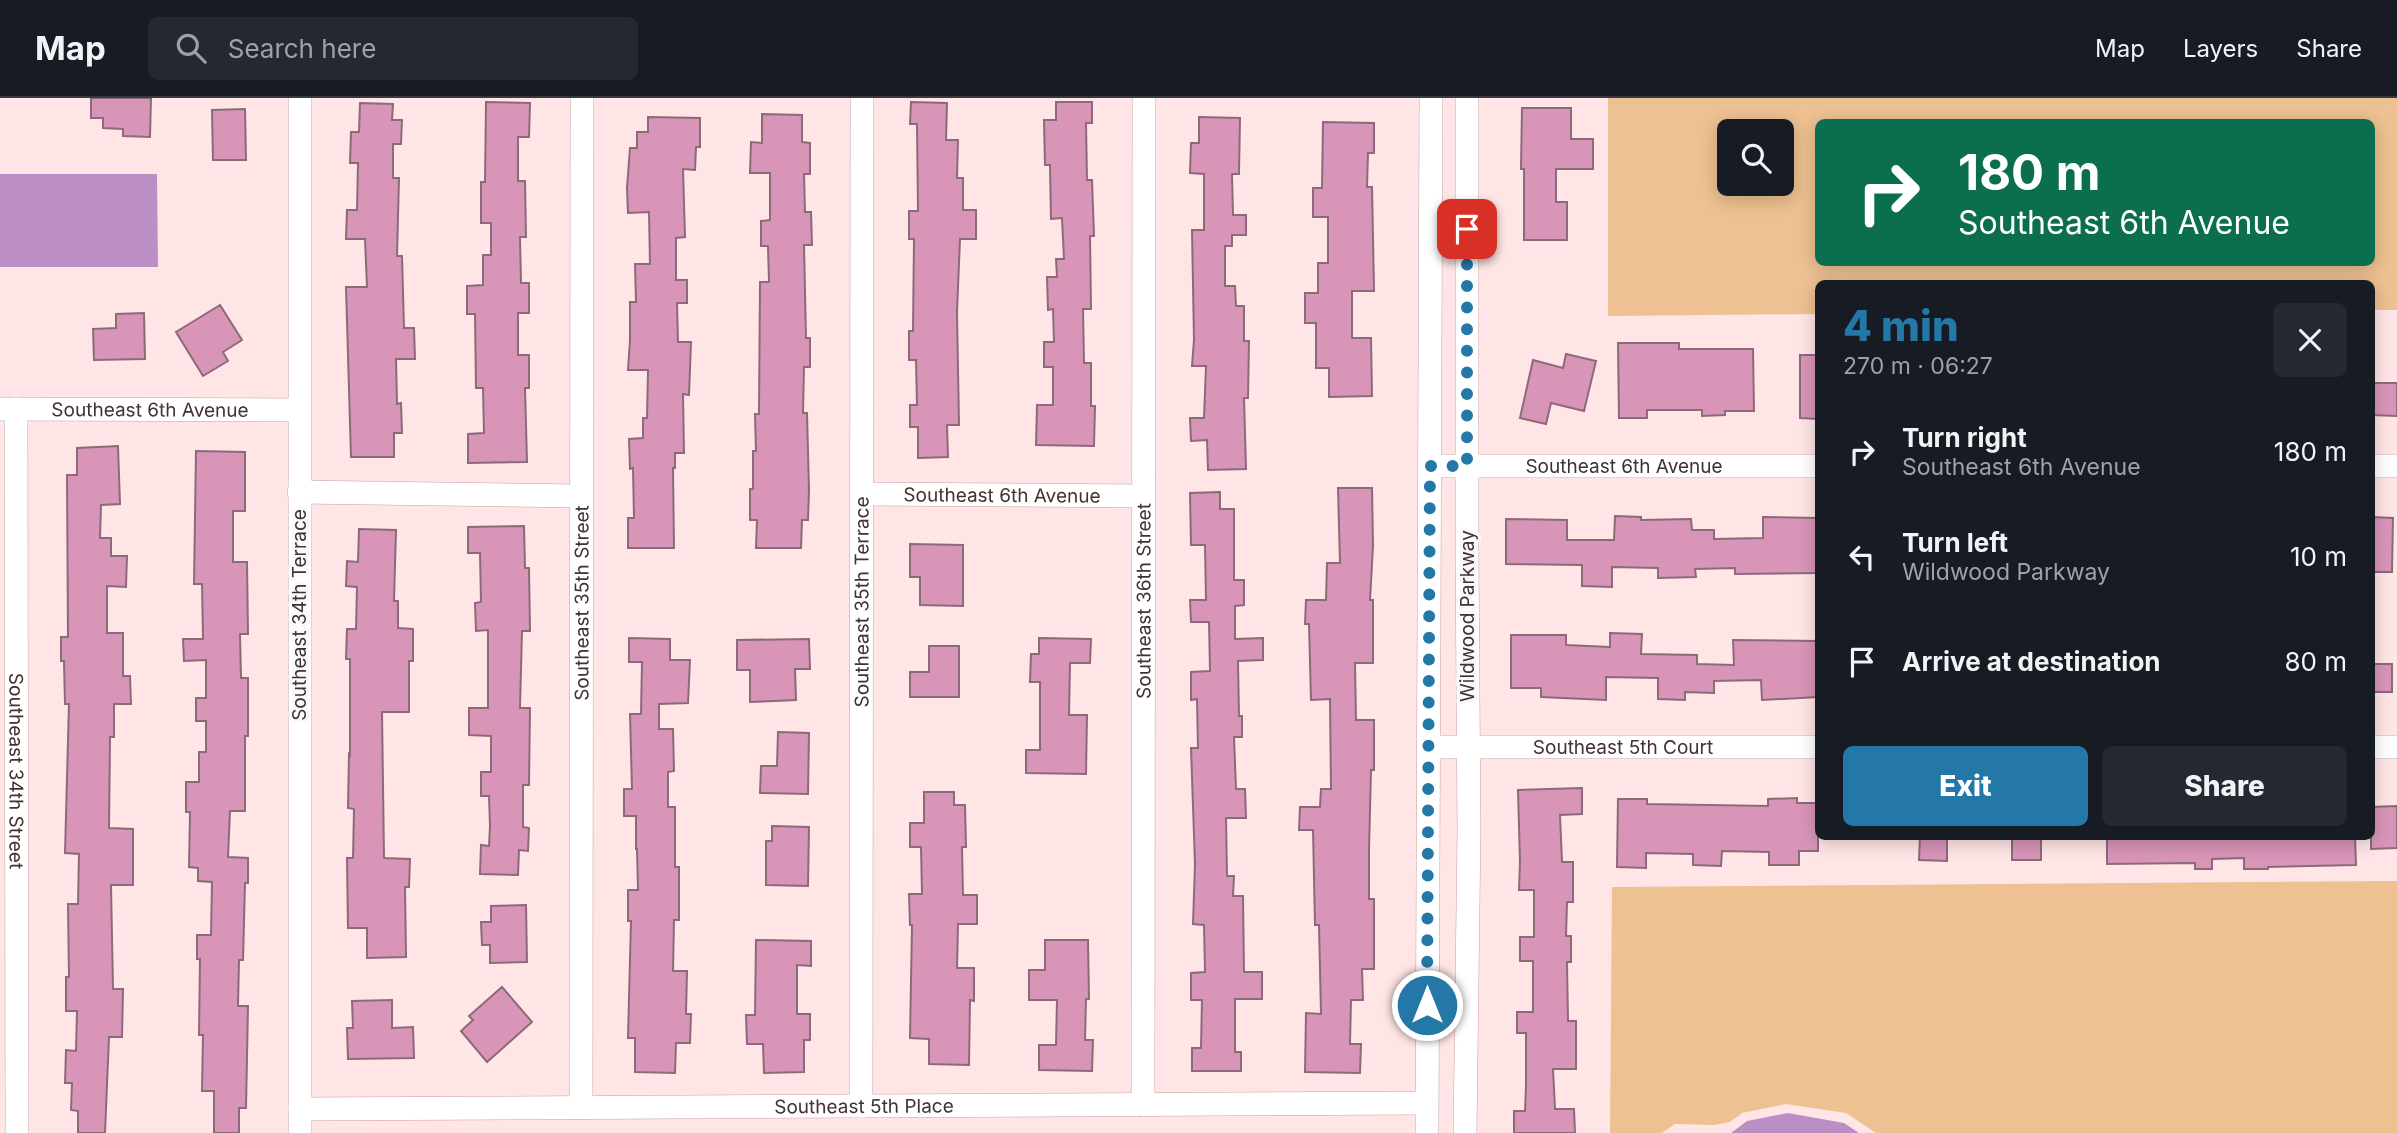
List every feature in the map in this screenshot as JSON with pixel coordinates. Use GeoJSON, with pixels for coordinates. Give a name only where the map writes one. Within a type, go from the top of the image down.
{"type":"FeatureCollection","features":[{"type":"Feature","properties":{"kind":"street","name":"Southeast 34th Terrace"},"geometry":{"type":"LineString","coordinates":[[300,98],[300,1133]]}},
{"type":"Feature","properties":{"kind":"street","name":"Southeast 35th Street"},"geometry":{"type":"LineString","coordinates":[[581,1107],[582,98]]}},
{"type":"Feature","properties":{"kind":"street","name":"Southeast 35th Terrace"},"geometry":{"type":"LineString","coordinates":[[861,1106],[862,98]]}},
{"type":"Feature","properties":{"kind":"street","name":"Southeast 36th Street"},"geometry":{"type":"LineString","coordinates":[[1143,1105],[1144,98]]}},
{"type":"Feature","properties":{"kind":"street","name":"Wildwood Parkway"},"geometry":{"type":"LineString","coordinates":[[1427,1133],[1431,98]]}},
{"type":"Feature","properties":{"kind":"street","name":"Wildwood Parkway"},"geometry":{"type":"LineString","coordinates":[[1465,1133],[1469,747],[1467,98]]}},
{"type":"Feature","properties":{"kind":"street","name":"Southeast 6th Avenue"},"geometry":{"type":"LineString","coordinates":[[8,409],[299,410]]}},
{"type":"Feature","properties":{"kind":"street","name":"Southeast 34th Street"},"geometry":{"type":"LineString","coordinates":[[8,409],[17,1133]]}},
{"type":"Feature","properties":{"kind":"street","name":"Southeast 6th Avenue"},"geometry":{"type":"LineString","coordinates":[[1430,466],[1815,466]]}},
{"type":"Feature","properties":{"kind":"street"},"geometry":{"type":"LineString","coordinates":[[2375,466],[2397,466]]}},
{"type":"Feature","properties":{"kind":"street"},"geometry":{"type":"LineString","coordinates":[[299,492],[580,496]]}},
{"type":"Feature","properties":{"kind":"street","name":"Southeast 6th Avenue"},"geometry":{"type":"LineString","coordinates":[[862,494],[1143,495]]}},
{"type":"Feature","properties":{"kind":"street","name":"Southeast 5th Court"},"geometry":{"type":"LineString","coordinates":[[1429,747],[1815,747]]}},
{"type":"Feature","properties":{"kind":"street"},"geometry":{"type":"LineString","coordinates":[[2375,747],[2397,747]]}},
{"type":"Feature","properties":{"kind":"street","name":"Southeast 5th Place"},"geometry":{"type":"LineString","coordinates":[[300,1109],[1426,1103]]}},
{"type":"Feature","properties":{"kind":"shaded area"},"geometry":{"type":"Polygon","coordinates":[[[1608,98],[2397,98],[2397,310],[2375,310],[2375,280],[1815,280],[1815,314],[1608,316],[1608,98]]]}},
{"type":"Feature","properties":{"kind":"shaded area"},"geometry":{"type":"Polygon","coordinates":[[[0,174],[157,174],[158,267],[0,267],[0,174]]]}},
{"type":"Feature","properties":{"kind":"shaded area"},"geometry":{"type":"Polygon","coordinates":[[[2397,881],[2397,1133],[1876,1133],[1846,1113],[1786,1104],[1742,1113],[1730,1122],[1714,1125],[1675,1124],[1662,1133],[1610,1133],[1612,887],[2397,881]]]}},
{"type":"Feature","properties":{"kind":"shaded area"},"geometry":{"type":"Polygon","coordinates":[[[1788,1113],[1844,1123],[1859,1133],[1731,1133],[1747,1121],[1788,1113]]]}},
{"type":"Feature","properties":{"kind":"building"},"geometry":{"type":"Polygon","coordinates":[[[91,98],[151,98],[150,137],[123,136],[123,129],[103,128],[103,118],[91,118],[91,98]]]}},
{"type":"Feature","properties":{"kind":"building"},"geometry":{"type":"Polygon","coordinates":[[[486,102],[530,103],[529,137],[518,137],[518,181],[525,181],[526,237],[520,237],[521,283],[529,283],[529,313],[518,313],[518,355],[529,355],[529,388],[525,388],[527,462],[468,463],[468,434],[484,433],[483,388],[476,388],[475,314],[467,314],[467,286],[483,285],[483,255],[491,255],[491,223],[481,223],[481,182],[485,182],[486,102]]]}},
{"type":"Feature","properties":{"kind":"building"},"geometry":{"type":"Polygon","coordinates":[[[911,102],[947,103],[946,140],[958,140],[957,178],[963,178],[963,210],[976,210],[976,239],[960,239],[957,312],[959,425],[947,425],[948,457],[918,458],[918,427],[910,427],[910,405],[917,405],[916,360],[909,360],[909,331],[913,331],[914,239],[909,239],[909,211],[918,211],[917,124],[910,124],[911,102]]]}},
{"type":"Feature","properties":{"kind":"building"},"geometry":{"type":"Polygon","coordinates":[[[1056,102],[1092,102],[1092,123],[1086,123],[1087,180],[1092,180],[1094,236],[1090,236],[1091,309],[1083,309],[1084,363],[1091,363],[1091,406],[1095,406],[1094,446],[1036,445],[1037,405],[1053,405],[1053,367],[1044,367],[1044,342],[1054,342],[1053,309],[1048,310],[1047,277],[1057,277],[1056,259],[1064,259],[1062,218],[1051,219],[1050,165],[1045,165],[1044,120],[1056,120],[1056,102]]]}},
{"type":"Feature","properties":{"kind":"building"},"geometry":{"type":"Polygon","coordinates":[[[360,103],[393,104],[392,120],[402,120],[401,144],[393,144],[393,178],[399,178],[397,256],[402,256],[404,328],[414,328],[415,359],[396,359],[397,404],[401,403],[402,433],[394,433],[394,457],[351,457],[346,287],[367,287],[365,239],[346,239],[347,210],[357,210],[358,163],[350,163],[351,132],[359,132],[360,103]]]}},
{"type":"Feature","properties":{"kind":"building"},"geometry":{"type":"Polygon","coordinates":[[[1522,108],[1571,108],[1571,139],[1593,139],[1593,169],[1556,169],[1556,202],[1567,202],[1567,240],[1524,240],[1522,108]]]}},
{"type":"Feature","properties":{"kind":"building"},"geometry":{"type":"Polygon","coordinates":[[[245,109],[246,160],[213,160],[212,110],[245,109]]]}},
{"type":"Feature","properties":{"kind":"building"},"geometry":{"type":"Polygon","coordinates":[[[762,114],[802,115],[802,142],[810,143],[810,174],[804,174],[805,212],[811,212],[812,245],[804,245],[806,338],[810,338],[810,367],[804,367],[803,413],[807,413],[809,490],[808,520],[802,520],[801,548],[756,548],[757,520],[750,520],[753,451],[756,451],[755,414],[759,414],[760,282],[769,282],[768,246],[761,246],[761,221],[770,220],[770,173],[750,173],[751,142],[762,143],[762,114]]]}},
{"type":"Feature","properties":{"kind":"building"},"geometry":{"type":"Polygon","coordinates":[[[648,117],[700,118],[700,147],[696,147],[695,170],[683,169],[685,237],[676,238],[676,280],[687,280],[687,303],[677,303],[678,342],[691,342],[689,395],[683,394],[684,453],[675,453],[673,468],[674,548],[628,548],[628,518],[634,518],[633,468],[630,469],[629,439],[643,438],[643,418],[647,418],[648,370],[628,370],[630,302],[636,302],[635,264],[650,264],[649,212],[628,213],[627,188],[630,148],[637,148],[637,132],[648,132],[648,117]]]}},
{"type":"Feature","properties":{"kind":"building"},"geometry":{"type":"Polygon","coordinates":[[[1199,117],[1240,118],[1239,174],[1232,174],[1233,215],[1246,215],[1246,235],[1232,235],[1232,246],[1225,246],[1225,286],[1235,286],[1236,306],[1244,306],[1244,341],[1249,341],[1248,398],[1244,398],[1246,469],[1208,470],[1207,440],[1191,441],[1190,418],[1204,418],[1206,366],[1192,366],[1192,230],[1204,230],[1204,174],[1190,173],[1191,143],[1199,143],[1199,117]]]}},
{"type":"Feature","properties":{"kind":"building"},"geometry":{"type":"Polygon","coordinates":[[[1323,122],[1374,123],[1374,153],[1368,153],[1367,187],[1372,187],[1374,291],[1352,291],[1352,338],[1371,338],[1372,396],[1329,397],[1329,368],[1316,368],[1316,323],[1305,323],[1305,293],[1318,293],[1318,263],[1328,263],[1328,217],[1313,217],[1313,188],[1322,188],[1323,122]]]}},
{"type":"Feature","properties":{"kind":"building"},"geometry":{"type":"Polygon","coordinates":[[[220,305],[242,340],[223,352],[228,361],[203,376],[176,332],[220,305]]]}},
{"type":"Feature","properties":{"kind":"building"},"geometry":{"type":"Polygon","coordinates":[[[144,313],[145,359],[94,360],[93,329],[116,328],[116,314],[144,313]]]}},
{"type":"Feature","properties":{"kind":"building"},"geometry":{"type":"Polygon","coordinates":[[[1618,343],[1679,343],[1679,349],[1753,349],[1754,411],[1725,411],[1725,415],[1702,416],[1702,410],[1647,410],[1647,418],[1619,418],[1618,343]]]}},
{"type":"Feature","properties":{"kind":"building"},"geometry":{"type":"Polygon","coordinates":[[[1566,354],[1596,361],[1584,411],[1551,403],[1546,424],[1520,418],[1533,360],[1563,368],[1566,354]]]}},
{"type":"Feature","properties":{"kind":"building"},"geometry":{"type":"Polygon","coordinates":[[[1800,355],[1815,355],[1815,419],[1800,418],[1800,355]]]}},
{"type":"Feature","properties":{"kind":"building"},"geometry":{"type":"Polygon","coordinates":[[[2375,383],[2397,383],[2397,416],[2375,415],[2375,383]]]}},
{"type":"Feature","properties":{"kind":"building"},"geometry":{"type":"Polygon","coordinates":[[[118,446],[120,504],[101,505],[100,538],[111,538],[111,556],[127,556],[126,587],[107,586],[107,633],[123,633],[123,676],[130,676],[131,704],[114,704],[114,737],[110,737],[109,828],[133,829],[133,885],[111,885],[113,989],[123,989],[122,1037],[109,1037],[105,1133],[78,1133],[78,1111],[71,1110],[72,1083],[65,1083],[66,1050],[76,1051],[77,1011],[66,1011],[66,977],[69,977],[68,904],[78,904],[79,854],[65,853],[69,704],[65,704],[61,637],[68,637],[67,475],[77,475],[77,448],[118,446]]]}},
{"type":"Feature","properties":{"kind":"building"},"geometry":{"type":"Polygon","coordinates":[[[196,451],[245,452],[245,511],[233,511],[233,562],[247,562],[248,634],[240,634],[241,678],[248,678],[245,811],[230,811],[228,857],[248,858],[243,960],[239,960],[238,1006],[248,1006],[246,1108],[239,1108],[239,1133],[214,1133],[214,1091],[202,1091],[203,1035],[199,1035],[200,959],[197,959],[197,935],[211,935],[212,882],[198,881],[198,868],[189,867],[190,812],[186,812],[186,782],[199,782],[199,752],[206,752],[206,721],[196,721],[196,698],[206,698],[206,660],[184,661],[183,639],[203,639],[202,584],[194,584],[196,451]]]}},
{"type":"Feature","properties":{"kind":"building"},"geometry":{"type":"Polygon","coordinates":[[[1338,488],[1372,488],[1370,600],[1373,600],[1373,663],[1355,663],[1356,720],[1374,720],[1369,899],[1374,899],[1374,969],[1362,969],[1363,1000],[1351,1000],[1350,1044],[1361,1044],[1360,1073],[1305,1072],[1306,1013],[1321,1014],[1319,925],[1315,925],[1313,830],[1299,830],[1300,807],[1320,807],[1321,789],[1331,789],[1330,699],[1311,700],[1309,624],[1305,624],[1306,600],[1326,600],[1327,563],[1340,563],[1338,488]]]}},
{"type":"Feature","properties":{"kind":"building"},"geometry":{"type":"Polygon","coordinates":[[[1220,492],[1220,509],[1234,509],[1234,580],[1244,580],[1244,605],[1235,606],[1235,639],[1263,638],[1263,660],[1238,661],[1242,737],[1234,737],[1236,789],[1245,789],[1246,818],[1226,818],[1227,876],[1234,876],[1233,896],[1243,896],[1244,972],[1262,972],[1262,999],[1235,999],[1235,1052],[1241,1052],[1241,1071],[1192,1071],[1192,1048],[1201,1048],[1202,1000],[1191,1000],[1191,973],[1205,972],[1204,925],[1193,924],[1195,864],[1191,748],[1198,748],[1197,699],[1191,700],[1191,672],[1210,671],[1209,622],[1191,622],[1190,600],[1206,600],[1205,545],[1191,545],[1190,493],[1220,492]]]}},
{"type":"Feature","properties":{"kind":"building"},"geometry":{"type":"Polygon","coordinates":[[[1615,516],[1641,517],[1641,520],[1691,519],[1692,530],[1714,530],[1714,539],[1763,538],[1763,517],[1815,518],[1815,573],[1735,574],[1735,568],[1695,569],[1696,577],[1658,578],[1658,568],[1612,567],[1612,587],[1582,586],[1582,565],[1506,564],[1506,519],[1567,520],[1567,540],[1614,540],[1615,516]]]}},
{"type":"Feature","properties":{"kind":"building"},"geometry":{"type":"Polygon","coordinates":[[[2375,517],[2393,518],[2392,572],[2375,572],[2375,517]]]}},
{"type":"Feature","properties":{"kind":"building"},"geometry":{"type":"Polygon","coordinates":[[[524,526],[525,568],[529,568],[530,631],[522,631],[520,708],[530,708],[529,785],[523,785],[523,827],[529,828],[528,851],[519,850],[518,875],[480,874],[481,845],[489,846],[490,826],[489,796],[481,796],[481,772],[491,772],[491,736],[469,735],[469,708],[488,708],[488,630],[476,631],[475,603],[481,602],[480,553],[468,553],[468,527],[524,526]]]}},
{"type":"Feature","properties":{"kind":"building"},"geometry":{"type":"Polygon","coordinates":[[[359,529],[396,530],[394,601],[398,601],[398,628],[413,629],[413,661],[409,661],[409,712],[382,712],[384,858],[410,859],[409,887],[405,887],[406,957],[367,958],[367,928],[348,928],[347,858],[353,858],[354,809],[348,808],[350,659],[346,659],[347,629],[356,629],[357,587],[346,586],[347,561],[358,562],[359,529]]]}},
{"type":"Feature","properties":{"kind":"building"},"geometry":{"type":"Polygon","coordinates":[[[910,544],[963,545],[963,606],[920,605],[920,577],[910,577],[910,544]]]}},
{"type":"Feature","properties":{"kind":"building"},"geometry":{"type":"Polygon","coordinates":[[[1610,633],[1642,634],[1641,654],[1697,655],[1697,664],[1734,665],[1733,640],[1815,641],[1815,697],[1762,700],[1761,680],[1714,681],[1714,693],[1685,692],[1685,700],[1658,699],[1658,678],[1606,677],[1606,700],[1541,697],[1541,688],[1511,688],[1511,635],[1566,635],[1566,645],[1610,647],[1610,633]]]}},
{"type":"Feature","properties":{"kind":"building"},"geometry":{"type":"Polygon","coordinates":[[[629,638],[670,639],[670,660],[690,660],[688,703],[659,704],[659,729],[673,729],[674,771],[668,772],[668,807],[675,807],[675,867],[679,867],[679,920],[674,920],[673,971],[687,971],[686,1014],[691,1014],[690,1043],[676,1043],[675,1073],[635,1072],[635,1038],[628,1038],[631,921],[628,921],[628,890],[638,890],[636,816],[624,816],[624,789],[632,789],[630,714],[641,714],[642,662],[629,662],[629,638]]]}},
{"type":"Feature","properties":{"kind":"building"},"geometry":{"type":"Polygon","coordinates":[[[1039,638],[1091,639],[1090,663],[1070,663],[1069,715],[1087,715],[1086,774],[1026,773],[1026,750],[1040,750],[1040,682],[1030,682],[1031,654],[1039,654],[1039,638]]]}},
{"type":"Feature","properties":{"kind":"building"},"geometry":{"type":"Polygon","coordinates":[[[809,639],[810,669],[795,669],[796,700],[750,702],[750,670],[737,670],[737,640],[809,639]]]}},
{"type":"Feature","properties":{"kind":"building"},"geometry":{"type":"Polygon","coordinates":[[[929,646],[959,646],[959,697],[910,697],[910,672],[929,672],[929,646]]]}},
{"type":"Feature","properties":{"kind":"building"},"geometry":{"type":"Polygon","coordinates":[[[2375,664],[2392,664],[2392,692],[2375,692],[2375,664]]]}},
{"type":"Feature","properties":{"kind":"building"},"geometry":{"type":"Polygon","coordinates":[[[778,732],[809,733],[808,794],[760,793],[761,766],[777,766],[778,732]]]}},
{"type":"Feature","properties":{"kind":"building"},"geometry":{"type":"Polygon","coordinates":[[[1582,788],[1582,814],[1560,815],[1562,862],[1573,862],[1573,902],[1567,902],[1566,936],[1571,936],[1571,962],[1567,962],[1568,1021],[1576,1021],[1576,1069],[1553,1069],[1555,1109],[1574,1109],[1575,1133],[1514,1133],[1514,1111],[1525,1111],[1526,1085],[1526,1033],[1517,1033],[1517,1012],[1533,1012],[1533,961],[1520,961],[1520,937],[1534,937],[1534,890],[1519,890],[1518,790],[1582,788]]]}},
{"type":"Feature","properties":{"kind":"building"},"geometry":{"type":"Polygon","coordinates":[[[924,792],[954,792],[954,805],[965,805],[963,895],[977,895],[977,924],[958,924],[957,968],[974,968],[974,1001],[970,1000],[969,1065],[929,1064],[929,1039],[910,1038],[912,925],[909,894],[922,894],[921,847],[910,847],[910,823],[924,823],[924,792]]]}},
{"type":"Feature","properties":{"kind":"building"},"geometry":{"type":"Polygon","coordinates":[[[1797,798],[1797,803],[1815,803],[1815,840],[1818,840],[1818,851],[1799,851],[1799,865],[1769,865],[1769,852],[1722,851],[1721,866],[1693,865],[1693,854],[1646,853],[1646,868],[1617,867],[1618,799],[1647,799],[1647,804],[1768,806],[1768,799],[1797,798]]]}},
{"type":"Feature","properties":{"kind":"building"},"geometry":{"type":"Polygon","coordinates":[[[2397,806],[2397,848],[2371,849],[2371,840],[2375,840],[2375,807],[2397,806]]]}},
{"type":"Feature","properties":{"kind":"building"},"geometry":{"type":"Polygon","coordinates":[[[772,826],[809,827],[808,886],[766,885],[766,841],[772,841],[772,826]]]}},
{"type":"Feature","properties":{"kind":"building"},"geometry":{"type":"Polygon","coordinates":[[[1920,840],[1947,840],[1947,861],[1919,860],[1920,840]]]}},
{"type":"Feature","properties":{"kind":"building"},"geometry":{"type":"Polygon","coordinates":[[[2012,840],[2041,840],[2041,860],[2012,860],[2012,840]]]}},
{"type":"Feature","properties":{"kind":"building"},"geometry":{"type":"Polygon","coordinates":[[[2107,840],[2355,840],[2356,865],[2244,869],[2244,858],[2212,859],[2212,869],[2195,869],[2195,863],[2107,864],[2107,840]]]}},
{"type":"Feature","properties":{"kind":"building"},"geometry":{"type":"Polygon","coordinates":[[[526,905],[527,962],[490,963],[490,945],[482,945],[481,922],[491,922],[491,906],[526,905]]]}},
{"type":"Feature","properties":{"kind":"building"},"geometry":{"type":"Polygon","coordinates":[[[756,940],[811,941],[811,966],[797,965],[797,1014],[810,1014],[810,1040],[804,1040],[804,1072],[764,1073],[763,1044],[747,1044],[746,1015],[755,1015],[756,940]]]}},
{"type":"Feature","properties":{"kind":"building"},"geometry":{"type":"Polygon","coordinates":[[[1045,940],[1088,940],[1089,999],[1086,999],[1085,1040],[1093,1040],[1092,1071],[1039,1070],[1039,1045],[1056,1045],[1057,1000],[1029,1000],[1029,970],[1045,970],[1045,940]]]}},
{"type":"Feature","properties":{"kind":"building"},"geometry":{"type":"Polygon","coordinates":[[[502,987],[532,1022],[487,1062],[461,1031],[473,1020],[469,1016],[502,987]]]}},
{"type":"Feature","properties":{"kind":"building"},"geometry":{"type":"Polygon","coordinates":[[[392,1000],[392,1028],[413,1027],[414,1058],[348,1059],[347,1028],[353,1028],[352,1001],[392,1000]]]}},
{"type":"Feature","properties":{"kind":"route"},"geometry":{"type":"LineString","coordinates":[[1427,1005],[1430,466],[1467,466],[1467,229]]}}]}
